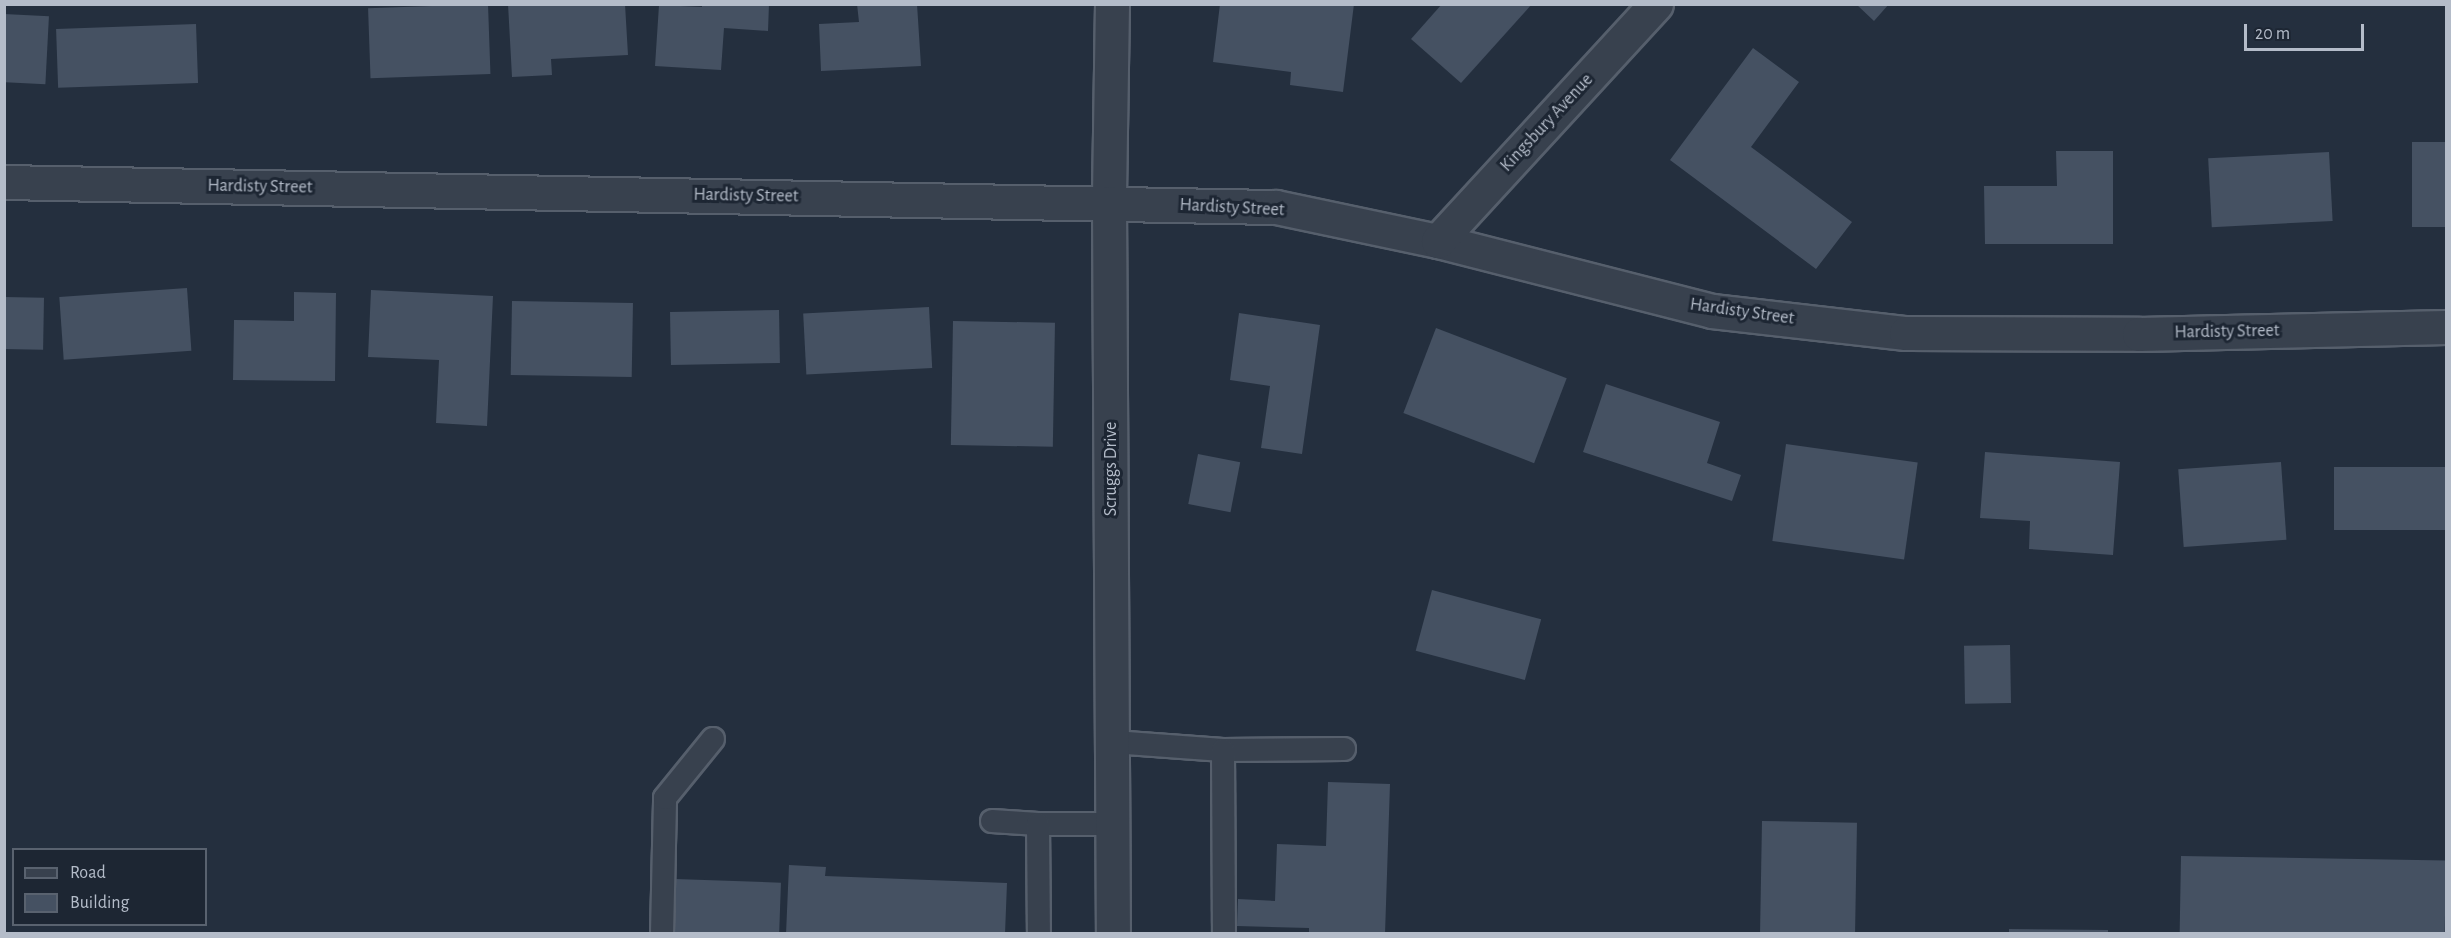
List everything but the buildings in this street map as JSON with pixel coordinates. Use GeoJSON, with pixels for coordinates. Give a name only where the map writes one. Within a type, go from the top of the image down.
{"type":"FeatureCollection","features":[{"type":"Feature","properties":{"kind":"street","name":"Scruggs Drive"},"geometry":{"type":"LineString","coordinates":[[1112,4],[1109,203],[1113,933]]}},
{"type":"Feature","properties":{"kind":"street","name":"Kingsbury Avenue"},"geometry":{"type":"LineString","coordinates":[[1438,242],[1656,4]]}},
{"type":"Feature","properties":{"kind":"street","name":"Hardisty Street"},"geometry":{"type":"LineString","coordinates":[[4,182],[1276,207],[1438,242],[1712,311],[1906,333],[2139,334],[2446,327]]}},
{"type":"Feature","properties":{"kind":"lane"},"geometry":{"type":"LineString","coordinates":[[662,933],[665,798],[713,739]]}},
{"type":"Feature","properties":{"kind":"lane"},"geometry":{"type":"LineString","coordinates":[[1113,742],[1223,750],[1344,749]]}},
{"type":"Feature","properties":{"kind":"lane"},"geometry":{"type":"LineString","coordinates":[[1223,750],[1224,933]]}},
{"type":"Feature","properties":{"kind":"lane"},"geometry":{"type":"LineString","coordinates":[[992,820],[1038,824],[1113,824]]}},
{"type":"Feature","properties":{"kind":"lane"},"geometry":{"type":"LineString","coordinates":[[1038,824],[1039,933]]}}]}
